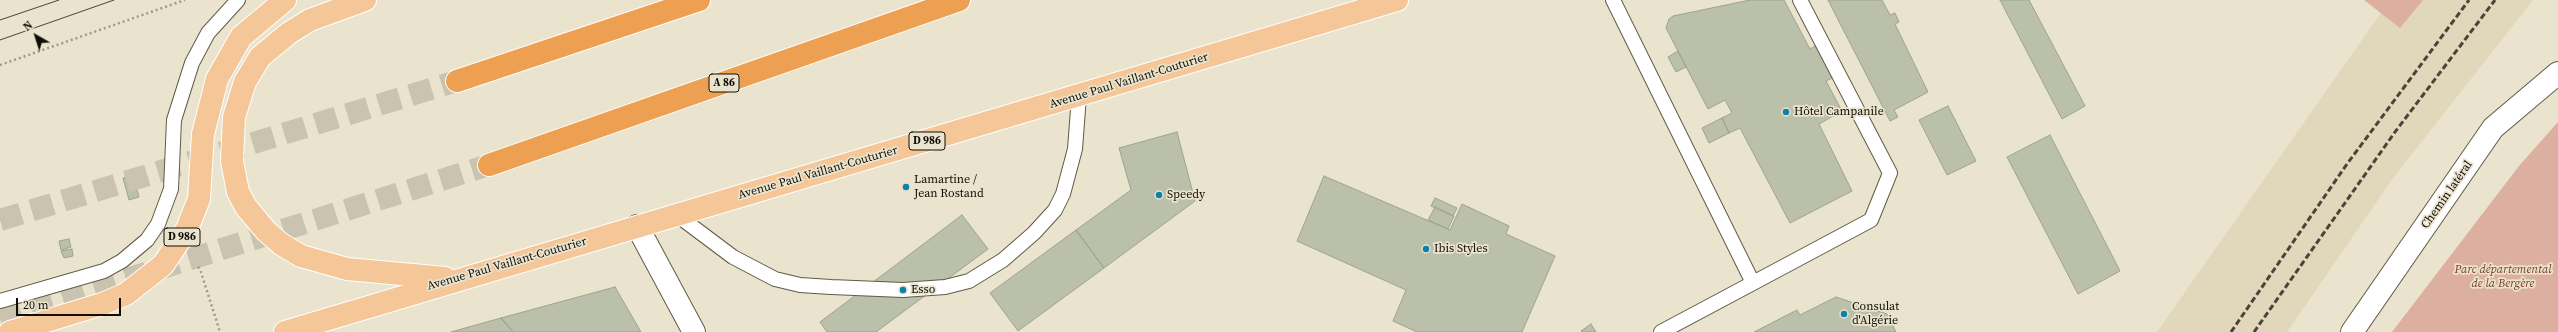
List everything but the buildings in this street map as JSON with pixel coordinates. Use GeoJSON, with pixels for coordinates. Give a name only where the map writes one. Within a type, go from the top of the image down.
{"type":"FeatureCollection","features":[{"type":"Feature","properties":{"kind":"highway"},"geometry":{"type":"LineString","coordinates":[[457,81],[698,0]]}},
{"type":"Feature","properties":{"kind":"highway","name":"A 86"},"geometry":{"type":"LineString","coordinates":[[489,166],[959,0]]}},
{"type":"Feature","properties":{"kind":"main road","name":"D 986"},"geometry":{"type":"LineString","coordinates":[[10,332],[102,304],[126,294],[146,280],[163,265],[174,251],[194,216],[199,199],[203,134],[217,79],[241,37],[285,0]]}},
{"type":"Feature","properties":{"kind":"main road"},"geometry":{"type":"LineString","coordinates":[[366,0],[310,20],[289,33],[260,57],[245,82],[234,117],[232,161],[238,192],[246,207],[266,231],[281,244],[301,256],[347,269],[456,279]]}},
{"type":"Feature","properties":{"kind":"main road","name":"Avenue Paul Vaillant-Couturier"},"geometry":{"type":"LineString","coordinates":[[285,332],[456,279],[1079,96],[1397,0]]}},
{"type":"Feature","properties":{"kind":"street","name":"Chemin latéral"},"geometry":{"type":"LineString","coordinates":[[2352,332],[2493,128],[2558,73]]}},
{"type":"Feature","properties":{"kind":"street"},"geometry":{"type":"LineString","coordinates":[[638,226],[694,332]]}},
{"type":"Feature","properties":{"kind":"lane"},"geometry":{"type":"LineString","coordinates":[[0,302],[104,271],[122,261],[147,240],[158,224],[171,189],[174,120],[192,63],[208,33],[238,0]]}},
{"type":"Feature","properties":{"kind":"lane"},"geometry":{"type":"LineString","coordinates":[[1613,0],[1752,283]]}},
{"type":"Feature","properties":{"kind":"lane"},"geometry":{"type":"LineString","coordinates":[[1661,332],[1871,220],[1890,174],[1800,0]]}},
{"type":"Feature","properties":{"kind":"lane"},"geometry":{"type":"LineString","coordinates":[[677,215],[733,257],[755,270],[781,281],[831,287],[903,290],[944,287],[969,281],[1003,260],[1034,233],[1054,210],[1063,194],[1075,149],[1079,96]]}},
{"type":"Feature","properties":{"kind":"path"},"geometry":{"type":"LineString","coordinates":[[0,65],[185,0]]}},
{"type":"Feature","properties":{"kind":"path"},"geometry":{"type":"LineString","coordinates":[[174,251],[200,269],[220,332]]}},
{"type":"Feature","properties":{"kind":"shaded area"},"geometry":{"type":"Polygon","coordinates":[[[2390,0],[2533,0],[2393,178],[2287,332],[2157,332],[2390,0]]]}},
{"type":"Feature","properties":{"kind":"green space"},"geometry":{"type":"Polygon","coordinates":[[[2364,0],[2423,0],[2400,28],[2364,0]]]}},
{"type":"Feature","properties":{"kind":"green space","name":"Parc départemental de la Bergère"},"geometry":{"type":"Polygon","coordinates":[[[2558,122],[2558,332],[2392,332],[2519,166],[2558,122]]]}},
{"type":"Feature","properties":{"kind":"tunnel"},"geometry":{"type":"LineString","coordinates":[[0,220],[457,81]]}},
{"type":"Feature","properties":{"kind":"tunnel"},"geometry":{"type":"LineString","coordinates":[[0,319],[489,165]]}},
{"type":"Feature","properties":{"kind":"tram line"},"geometry":{"type":"LineString","coordinates":[[0,20],[59,0]]}},
{"type":"Feature","properties":{"kind":"tram line"},"geometry":{"type":"LineString","coordinates":[[0,40],[114,0]]}},
{"type":"Feature","properties":{"kind":"railway"},"geometry":{"type":"LineString","coordinates":[[2231,332],[2347,164],[2469,0]]}},
{"type":"Feature","properties":{"kind":"railway"},"geometry":{"type":"LineString","coordinates":[[2254,332],[2395,132],[2495,0]]}},
{"type":"Feature","properties":{"kind":"place","name":"Hôtel Campanile"},"geometry":{"type":"Point","coordinates":[1786,112]}},
{"type":"Feature","properties":{"kind":"place","name":"Lamartine / Jean Rostand"},"geometry":{"type":"Point","coordinates":[906,187]}},
{"type":"Feature","properties":{"kind":"place","name":"Speedy"},"geometry":{"type":"Point","coordinates":[1159,195]}},
{"type":"Feature","properties":{"kind":"place","name":"Ibis Styles"},"geometry":{"type":"Point","coordinates":[1426,249]}},
{"type":"Feature","properties":{"kind":"place","name":"Esso"},"geometry":{"type":"Point","coordinates":[903,290]}},
{"type":"Feature","properties":{"kind":"place","name":"Consulat d'Algérie"},"geometry":{"type":"Point","coordinates":[1844,314]}}]}
